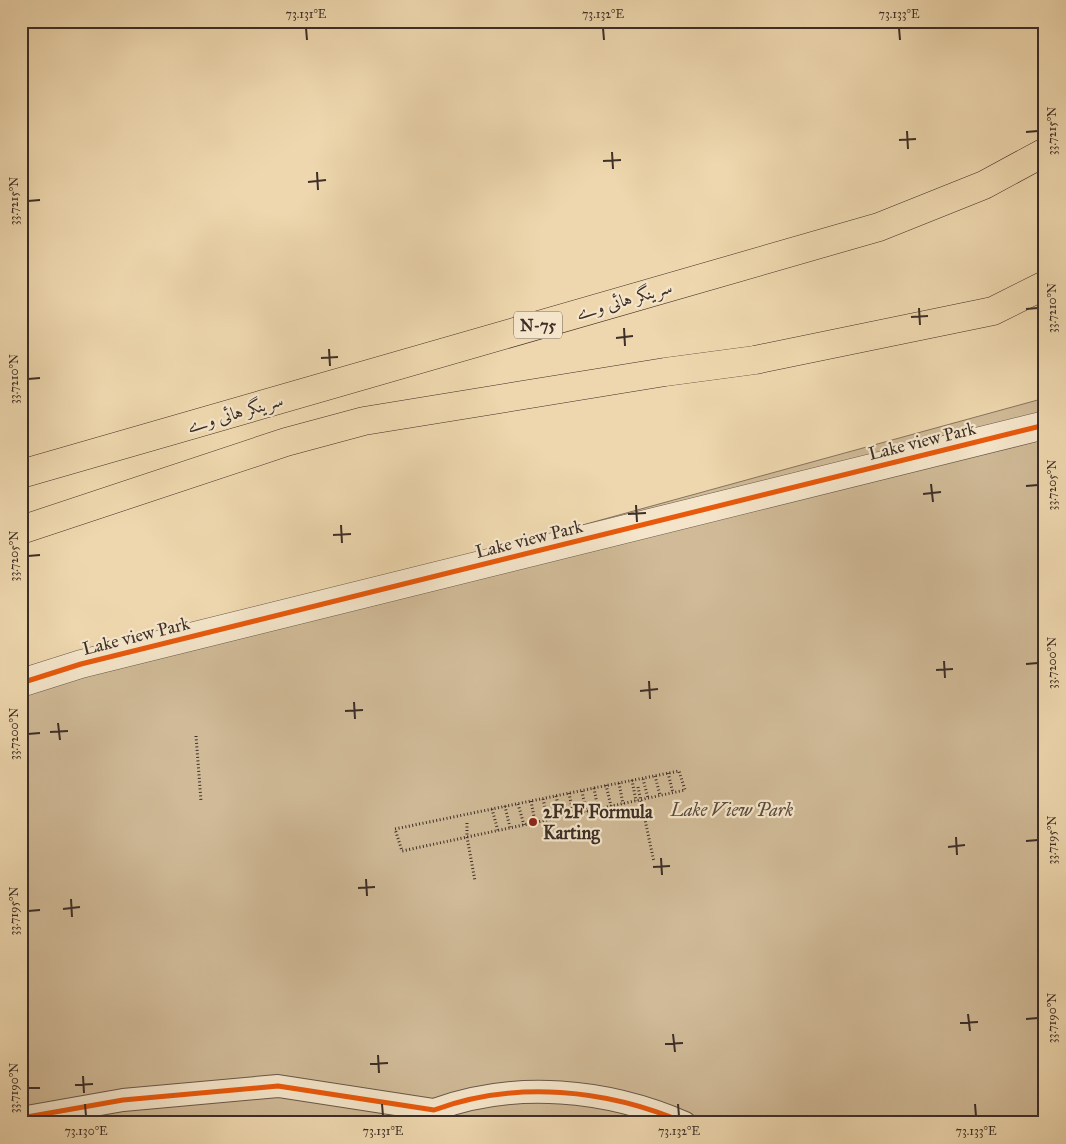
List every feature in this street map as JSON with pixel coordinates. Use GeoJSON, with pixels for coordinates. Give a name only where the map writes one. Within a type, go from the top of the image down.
{"type":"FeatureCollection","features":[{"type":"Feature","properties":{"kind":"highway","name":"سرینگر ہائی وے"},"geometry":{"type":"LineString","coordinates":[[21,474],[879,227],[984,185],[1045,152]]}},
{"type":"Feature","properties":{"kind":"highway"},"geometry":{"type":"LineString","coordinates":[[993,310],[1045,285]]}},
{"type":"Feature","properties":{"kind":"highway"},"geometry":{"type":"LineString","coordinates":[[21,530],[286,442],[364,421],[626,378],[755,360],[993,310],[1045,294]]}},
{"type":"Feature","properties":{"kind":"street","name":"Lake view Park"},"geometry":{"type":"LineString","coordinates":[[21,683],[81,664],[1045,425]]}},
{"type":"Feature","properties":{"kind":"street"},"geometry":{"type":"LineString","coordinates":[[21,1118],[123,1100],[278,1086],[442,1117],[459,1101],[492,1094],[526,1092],[588,1094],[661,1112],[685,1123]]}},
{"type":"Feature","properties":{"kind":"path"},"geometry":{"type":"LineString","coordinates":[[196,736],[201,801]]}},
{"type":"Feature","properties":{"kind":"path"},"geometry":{"type":"LineString","coordinates":[[679,771],[685,790],[402,852],[395,828],[656,776],[679,771]]}},
{"type":"Feature","properties":{"kind":"path"},"geometry":{"type":"LineString","coordinates":[[668,773],[673,793]]}},
{"type":"Feature","properties":{"kind":"path"},"geometry":{"type":"LineString","coordinates":[[656,776],[660,795]]}},
{"type":"Feature","properties":{"kind":"path"},"geometry":{"type":"LineString","coordinates":[[643,778],[648,798]]}},
{"type":"Feature","properties":{"kind":"path"},"geometry":{"type":"LineString","coordinates":[[632,780],[636,801]]}},
{"type":"Feature","properties":{"kind":"path"},"geometry":{"type":"LineString","coordinates":[[619,783],[623,804]]}},
{"type":"Feature","properties":{"kind":"path"},"geometry":{"type":"LineString","coordinates":[[606,785],[611,806]]}},
{"type":"Feature","properties":{"kind":"path"},"geometry":{"type":"LineString","coordinates":[[638,787],[654,862]]}},
{"type":"Feature","properties":{"kind":"path"},"geometry":{"type":"LineString","coordinates":[[594,788],[598,809]]}},
{"type":"Feature","properties":{"kind":"path"},"geometry":{"type":"LineString","coordinates":[[582,791],[586,812]]}},
{"type":"Feature","properties":{"kind":"path"},"geometry":{"type":"LineString","coordinates":[[569,793],[573,814]]}},
{"type":"Feature","properties":{"kind":"path"},"geometry":{"type":"LineString","coordinates":[[556,796],[561,817]]}},
{"type":"Feature","properties":{"kind":"path"},"geometry":{"type":"LineString","coordinates":[[543,799],[548,820]]}},
{"type":"Feature","properties":{"kind":"path"},"geometry":{"type":"LineString","coordinates":[[531,801],[535,823]]}},
{"type":"Feature","properties":{"kind":"path"},"geometry":{"type":"LineString","coordinates":[[518,804],[524,825]]}},
{"type":"Feature","properties":{"kind":"path"},"geometry":{"type":"LineString","coordinates":[[505,806],[510,828]]}},
{"type":"Feature","properties":{"kind":"path"},"geometry":{"type":"LineString","coordinates":[[492,809],[498,830]]}},
{"type":"Feature","properties":{"kind":"path"},"geometry":{"type":"LineString","coordinates":[[467,823],[467,837],[475,882]]}},
{"type":"Feature","properties":{"kind":"green space","name":"2F2F Formula Karting"},"geometry":{"type":"Polygon","coordinates":[[[1045,398],[1045,1123],[21,1123],[21,668],[568,529],[1045,398]]]}},
{"type":"Feature","properties":{"kind":"cycle path"},"geometry":{"type":"LineString","coordinates":[[21,683],[81,664],[1045,425]]}},
{"type":"Feature","properties":{"kind":"cycle path"},"geometry":{"type":"LineString","coordinates":[[21,1118],[123,1100],[278,1086],[434,1110],[496,1095],[528,1092],[561,1092],[624,1102],[655,1111],[685,1123]]}},
{"type":"Feature","properties":{"kind":"place","name":"2F2F Formula Karting"},"geometry":{"type":"Point","coordinates":[533,822]}},
{"type":"Feature","properties":{"kind":"park label","name":"Lake View Park"},"geometry":{"type":"Point","coordinates":[732,810]}}]}
